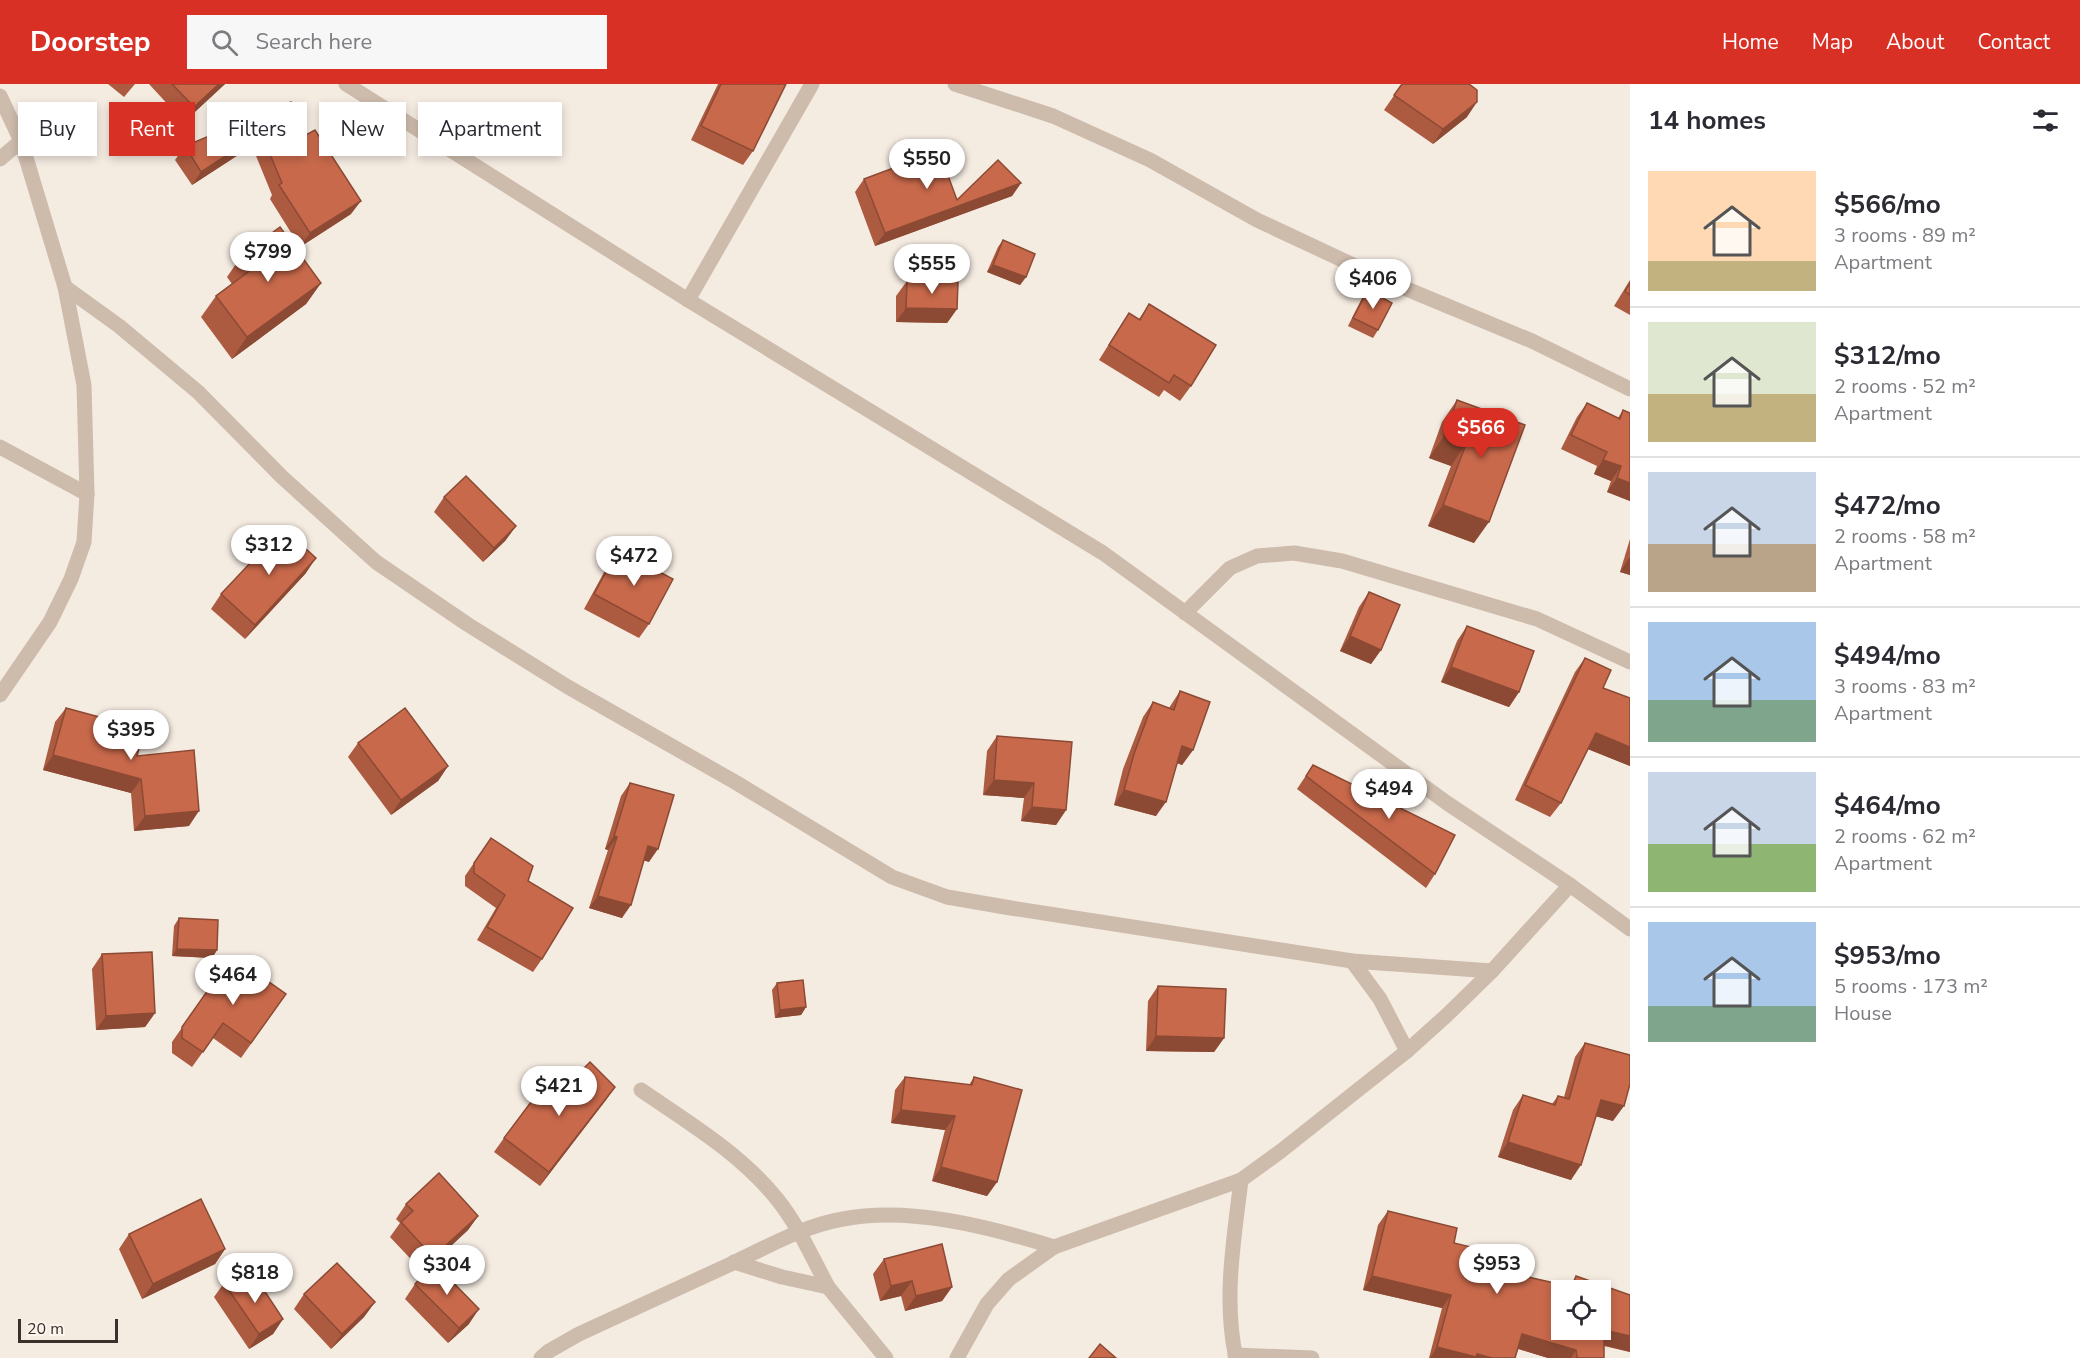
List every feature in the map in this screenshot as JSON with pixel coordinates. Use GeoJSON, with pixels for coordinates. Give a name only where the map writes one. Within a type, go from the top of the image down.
{"type":"FeatureCollection","features":[{"type":"Feature","properties":{"kind":"street"},"geometry":{"type":"LineString","coordinates":[[346,84],[688,300],[1103,553],[1448,803],[1570,885],[1630,929]]}},
{"type":"Feature","properties":{"kind":"street"},"geometry":{"type":"LineString","coordinates":[[688,300],[812,84]]}},
{"type":"Feature","properties":{"kind":"street"},"geometry":{"type":"LineString","coordinates":[[955,84],[1053,116],[1118,145],[1150,160],[1268,225],[1385,280],[1533,340],[1630,389]]}},
{"type":"Feature","properties":{"kind":"street"},"geometry":{"type":"LineString","coordinates":[[0,96],[18,135]]}},
{"type":"Feature","properties":{"kind":"street"},"geometry":{"type":"LineString","coordinates":[[0,159],[18,144]]}},
{"type":"Feature","properties":{"kind":"street"},"geometry":{"type":"LineString","coordinates":[[0,695],[50,622],[71,579],[84,542],[87,494],[84,385],[65,287],[26,156]]}},
{"type":"Feature","properties":{"kind":"street"},"geometry":{"type":"LineString","coordinates":[[65,287],[119,326],[198,392],[282,477],[376,562],[467,624],[558,681],[735,782],[892,877],[947,897],[1352,961],[1492,971]]}},
{"type":"Feature","properties":{"kind":"street"},"geometry":{"type":"LineString","coordinates":[[0,447],[87,494]]}},
{"type":"Feature","properties":{"kind":"street"},"geometry":{"type":"LineString","coordinates":[[1185,613],[1230,568],[1257,556],[1294,553],[1342,561],[1537,619],[1630,662]]}},
{"type":"Feature","properties":{"kind":"street"},"geometry":{"type":"LineString","coordinates":[[957,1358],[987,1304],[1009,1279],[1054,1247],[1241,1180],[1407,1051],[1492,971],[1570,885]]}},
{"type":"Feature","properties":{"kind":"street"},"geometry":{"type":"LineString","coordinates":[[1352,961],[1380,999],[1407,1051]]}},
{"type":"Feature","properties":{"kind":"street"},"geometry":{"type":"LineString","coordinates":[[641,1090],[734,1154],[778,1199],[799,1231],[828,1287],[886,1358]]}},
{"type":"Feature","properties":{"kind":"street"},"geometry":{"type":"LineString","coordinates":[[1241,1180],[1230,1272],[1231,1314],[1236,1357],[1312,1358]]}},
{"type":"Feature","properties":{"kind":"street"},"geometry":{"type":"LineString","coordinates":[[541,1358],[579,1334],[799,1231],[843,1219],[888,1215],[959,1222],[1000,1230],[1054,1247]]}},
{"type":"Feature","properties":{"kind":"street"},"geometry":{"type":"LineString","coordinates":[[734,1262],[782,1277],[828,1287]]}},
{"type":"Feature","properties":{"kind":"building"},"geometry":{"type":"Polygon","coordinates":[[[172,84],[219,84],[195,106],[195,102],[189,102],[172,84]]]}},
{"type":"Feature","properties":{"kind":"building"},"geometry":{"type":"Polygon","coordinates":[[[721,84],[786,84],[753,151],[701,126],[721,84]]]}},
{"type":"Feature","properties":{"kind":"building"},"geometry":{"type":"Polygon","coordinates":[[[1402,84],[1469,84],[1477,90],[1477,102],[1443,129],[1394,95],[1402,84]]]}},
{"type":"Feature","properties":{"kind":"building"},"geometry":{"type":"Polygon","coordinates":[[[315,130],[319,136],[319,156],[332,156],[361,201],[310,233],[279,185],[282,183],[271,156],[307,156],[307,134],[315,130]]]}},
{"type":"Feature","properties":{"kind":"building"},"geometry":{"type":"Polygon","coordinates":[[[207,137],[207,156],[226,156],[201,172],[191,156],[195,156],[195,142],[207,137]]]}},
{"type":"Feature","properties":{"kind":"building"},"geometry":{"type":"Polygon","coordinates":[[[939,151],[957,200],[998,160],[1021,183],[885,233],[864,179],[939,151]]]}},
{"type":"Feature","properties":{"kind":"building"},"geometry":{"type":"Polygon","coordinates":[[[280,227],[321,283],[247,337],[216,296],[252,269],[242,255],[280,227]]]}},
{"type":"Feature","properties":{"kind":"building"},"geometry":{"type":"Polygon","coordinates":[[[1003,240],[1035,254],[1026,277],[993,265],[1003,240]]]}},
{"type":"Feature","properties":{"kind":"building"},"geometry":{"type":"Polygon","coordinates":[[[907,281],[958,282],[957,309],[906,308],[907,281]]]}},
{"type":"Feature","properties":{"kind":"building"},"geometry":{"type":"Polygon","coordinates":[[[1630,283],[1630,295],[1625,291],[1630,283]]]}},
{"type":"Feature","properties":{"kind":"building"},"geometry":{"type":"Polygon","coordinates":[[[1368,290],[1392,303],[1378,330],[1353,318],[1368,290]]]}},
{"type":"Feature","properties":{"kind":"building"},"geometry":{"type":"Polygon","coordinates":[[[1149,304],[1216,345],[1191,386],[1174,375],[1169,383],[1109,345],[1129,313],[1140,320],[1149,304]]]}},
{"type":"Feature","properties":{"kind":"building"},"geometry":{"type":"Polygon","coordinates":[[[1457,400],[1525,425],[1489,522],[1443,505],[1466,444],[1444,436],[1457,400]]]}},
{"type":"Feature","properties":{"kind":"building"},"geometry":{"type":"Polygon","coordinates":[[[1587,403],[1620,419],[1623,410],[1630,413],[1630,483],[1617,478],[1621,466],[1603,460],[1607,452],[1571,435],[1587,403]]]}},
{"type":"Feature","properties":{"kind":"building"},"geometry":{"type":"Polygon","coordinates":[[[466,476],[516,526],[494,548],[444,497],[466,476]]]}},
{"type":"Feature","properties":{"kind":"building"},"geometry":{"type":"Polygon","coordinates":[[[283,528],[316,558],[255,625],[221,594],[283,528]]]}},
{"type":"Feature","properties":{"kind":"building"},"geometry":{"type":"Polygon","coordinates":[[[618,550],[673,579],[649,624],[594,594],[618,550]]]}},
{"type":"Feature","properties":{"kind":"building"},"geometry":{"type":"Polygon","coordinates":[[[1369,592],[1400,605],[1381,650],[1350,636],[1369,592]]]}},
{"type":"Feature","properties":{"kind":"building"},"geometry":{"type":"Polygon","coordinates":[[[1467,626],[1534,651],[1519,692],[1451,667],[1467,626]]]}},
{"type":"Feature","properties":{"kind":"building"},"geometry":{"type":"Polygon","coordinates":[[[1585,658],[1611,670],[1603,688],[1630,698],[1630,747],[1596,733],[1561,803],[1525,785],[1585,658]]]}},
{"type":"Feature","properties":{"kind":"building"},"geometry":{"type":"Polygon","coordinates":[[[1180,691],[1210,702],[1193,750],[1182,746],[1166,802],[1124,790],[1153,702],[1174,710],[1180,691]]]}},
{"type":"Feature","properties":{"kind":"building"},"geometry":{"type":"Polygon","coordinates":[[[66,708],[144,729],[137,756],[194,750],[199,811],[145,816],[141,779],[53,755],[66,708]]]}},
{"type":"Feature","properties":{"kind":"building"},"geometry":{"type":"Polygon","coordinates":[[[405,708],[448,766],[401,800],[358,743],[405,708]]]}},
{"type":"Feature","properties":{"kind":"building"},"geometry":{"type":"Polygon","coordinates":[[[997,736],[1072,742],[1066,810],[1032,807],[1034,783],[994,780],[997,736]]]}},
{"type":"Feature","properties":{"kind":"building"},"geometry":{"type":"Polygon","coordinates":[[[1313,765],[1455,835],[1435,874],[1306,776],[1313,765]]]}},
{"type":"Feature","properties":{"kind":"building"},"geometry":{"type":"Polygon","coordinates":[[[630,783],[674,795],[658,849],[648,846],[631,905],[598,896],[617,837],[614,836],[630,783]]]}},
{"type":"Feature","properties":{"kind":"building"},"geometry":{"type":"Polygon","coordinates":[[[491,838],[533,866],[528,881],[573,908],[542,959],[487,927],[505,895],[474,873],[474,863],[491,838]]]}},
{"type":"Feature","properties":{"kind":"building"},"geometry":{"type":"Polygon","coordinates":[[[179,918],[218,920],[217,950],[177,949],[179,918]]]}},
{"type":"Feature","properties":{"kind":"building"},"geometry":{"type":"Polygon","coordinates":[[[152,952],[155,1013],[106,1016],[102,954],[152,952]]]}},
{"type":"Feature","properties":{"kind":"building"},"geometry":{"type":"Polygon","coordinates":[[[232,956],[286,994],[251,1043],[223,1023],[203,1052],[182,1038],[182,1027],[232,956]]]}},
{"type":"Feature","properties":{"kind":"building"},"geometry":{"type":"Polygon","coordinates":[[[803,980],[806,1007],[780,1010],[777,983],[803,980]]]}},
{"type":"Feature","properties":{"kind":"building"},"geometry":{"type":"Polygon","coordinates":[[[1158,986],[1226,989],[1224,1038],[1156,1036],[1158,986]]]}},
{"type":"Feature","properties":{"kind":"building"},"geometry":{"type":"Polygon","coordinates":[[[1585,1043],[1630,1055],[1630,1084],[1624,1106],[1601,1100],[1581,1165],[1508,1142],[1523,1095],[1555,1105],[1558,1096],[1569,1099],[1585,1043]]]}},
{"type":"Feature","properties":{"kind":"building"},"geometry":{"type":"Polygon","coordinates":[[[590,1062],[615,1087],[549,1172],[504,1138],[543,1086],[553,1092],[561,1081],[567,1085],[590,1062]]]}},
{"type":"Feature","properties":{"kind":"building"},"geometry":{"type":"Polygon","coordinates":[[[905,1077],[972,1085],[974,1077],[1022,1090],[997,1182],[941,1167],[955,1116],[901,1110],[905,1077]]]}},
{"type":"Feature","properties":{"kind":"building"},"geometry":{"type":"Polygon","coordinates":[[[439,1173],[478,1216],[433,1257],[401,1222],[413,1211],[406,1204],[439,1173]]]}},
{"type":"Feature","properties":{"kind":"building"},"geometry":{"type":"Polygon","coordinates":[[[201,1199],[225,1249],[153,1284],[129,1234],[201,1199]]]}},
{"type":"Feature","properties":{"kind":"building"},"geometry":{"type":"Polygon","coordinates":[[[1388,1211],[1457,1228],[1454,1243],[1523,1260],[1519,1275],[1551,1282],[1551,1340],[1604,1340],[1604,1358],[1577,1358],[1576,1350],[1522,1334],[1515,1358],[1492,1358],[1477,1354],[1476,1357],[1437,1347],[1451,1295],[1372,1276],[1388,1211]]]}},
{"type":"Feature","properties":{"kind":"building"},"geometry":{"type":"Polygon","coordinates":[[[942,1244],[952,1287],[916,1296],[912,1281],[891,1286],[884,1259],[942,1244]]]}},
{"type":"Feature","properties":{"kind":"building"},"geometry":{"type":"Polygon","coordinates":[[[337,1263],[375,1302],[342,1334],[304,1294],[337,1263]]]}},
{"type":"Feature","properties":{"kind":"building"},"geometry":{"type":"Polygon","coordinates":[[[435,1264],[479,1309],[459,1328],[415,1284],[435,1264]]]}},
{"type":"Feature","properties":{"kind":"building"},"geometry":{"type":"Polygon","coordinates":[[[1576,1276],[1587,1280],[1575,1280],[1576,1276]]]}},
{"type":"Feature","properties":{"kind":"building"},"geometry":{"type":"Polygon","coordinates":[[[258,1281],[283,1319],[259,1334],[224,1283],[258,1281]]]}},
{"type":"Feature","properties":{"kind":"building"},"geometry":{"type":"Polygon","coordinates":[[[1611,1288],[1630,1295],[1630,1336],[1611,1332],[1611,1288]]]}},
{"type":"Feature","properties":{"kind":"building"},"geometry":{"type":"Polygon","coordinates":[[[1100,1344],[1116,1358],[1089,1358],[1100,1344]]]}}]}
